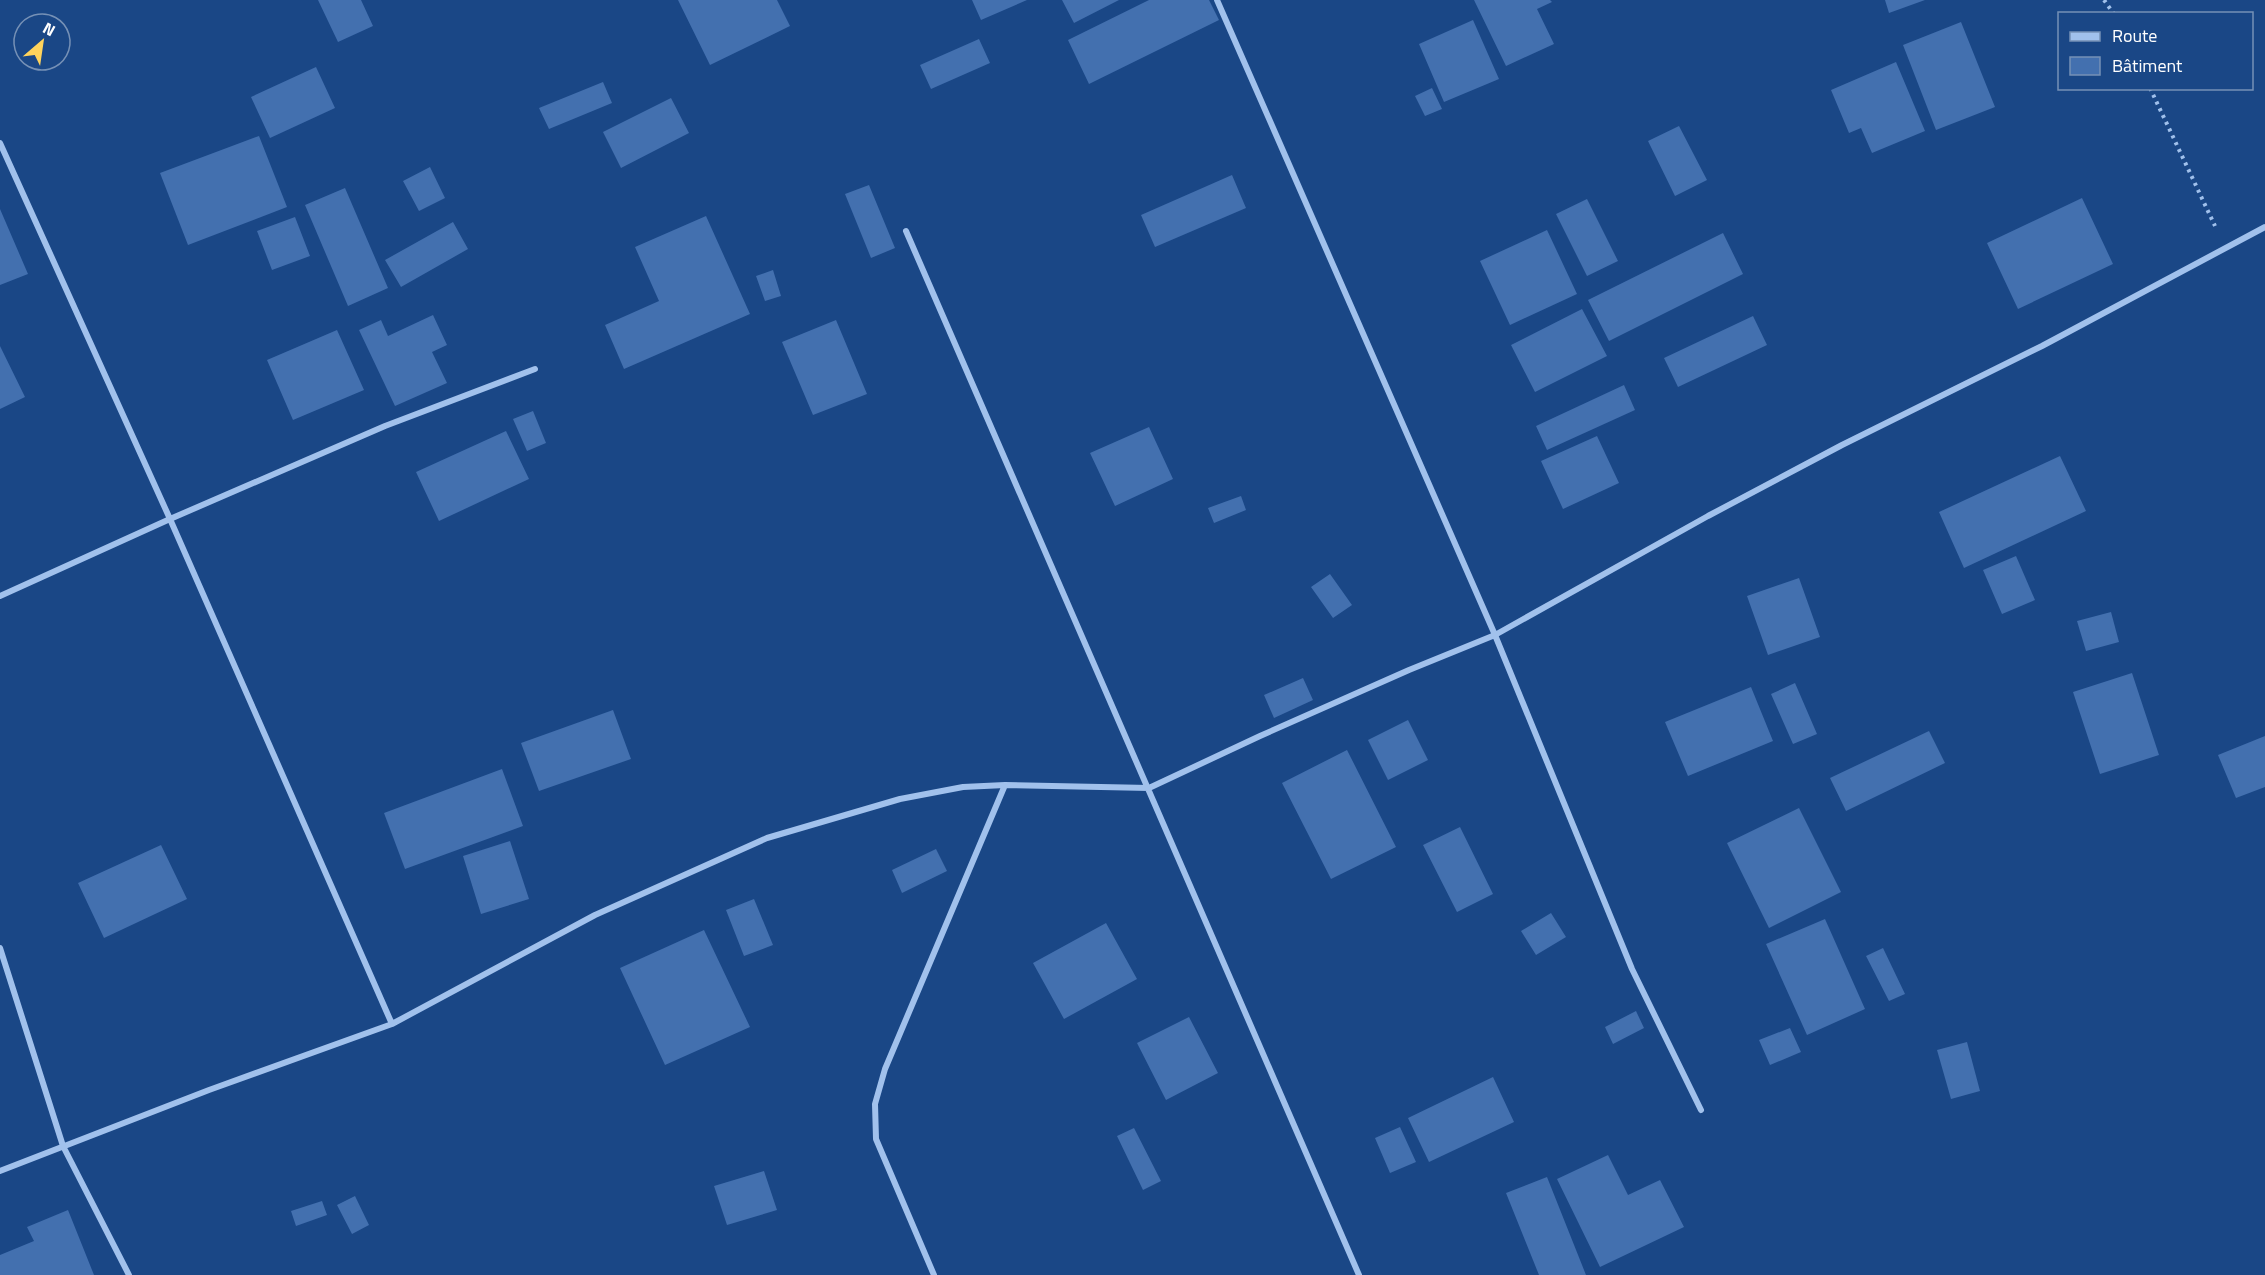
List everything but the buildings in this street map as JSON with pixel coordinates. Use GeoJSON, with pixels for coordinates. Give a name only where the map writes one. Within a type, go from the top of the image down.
{"type":"FeatureCollection","features":[{"type":"Feature","properties":{"kind":"street"},"geometry":{"type":"LineString","coordinates":[[1217,0],[1495,635],[1632,969],[1701,1110]]}},
{"type":"Feature","properties":{"kind":"street"},"geometry":{"type":"LineString","coordinates":[[0,143],[170,519],[392,1024]]}},
{"type":"Feature","properties":{"kind":"street"},"geometry":{"type":"LineString","coordinates":[[0,1171],[209,1090],[392,1024],[595,915],[767,838],[900,799],[963,787],[1005,785],[1149,788],[1409,670],[1495,635],[1842,444],[2042,346],[2265,226]]}},
{"type":"Feature","properties":{"kind":"street"},"geometry":{"type":"LineString","coordinates":[[906,231],[1359,1275]]}},
{"type":"Feature","properties":{"kind":"street"},"geometry":{"type":"LineString","coordinates":[[0,596],[385,426],[535,369]]}},
{"type":"Feature","properties":{"kind":"street"},"geometry":{"type":"LineString","coordinates":[[934,1275],[876,1139],[875,1104],[885,1069],[1005,785]]}},
{"type":"Feature","properties":{"kind":"street"},"geometry":{"type":"LineString","coordinates":[[0,948],[63,1146],[129,1275]]}},
{"type":"Feature","properties":{"kind":"path"},"geometry":{"type":"LineString","coordinates":[[2151,90],[2225,249]]}}]}
